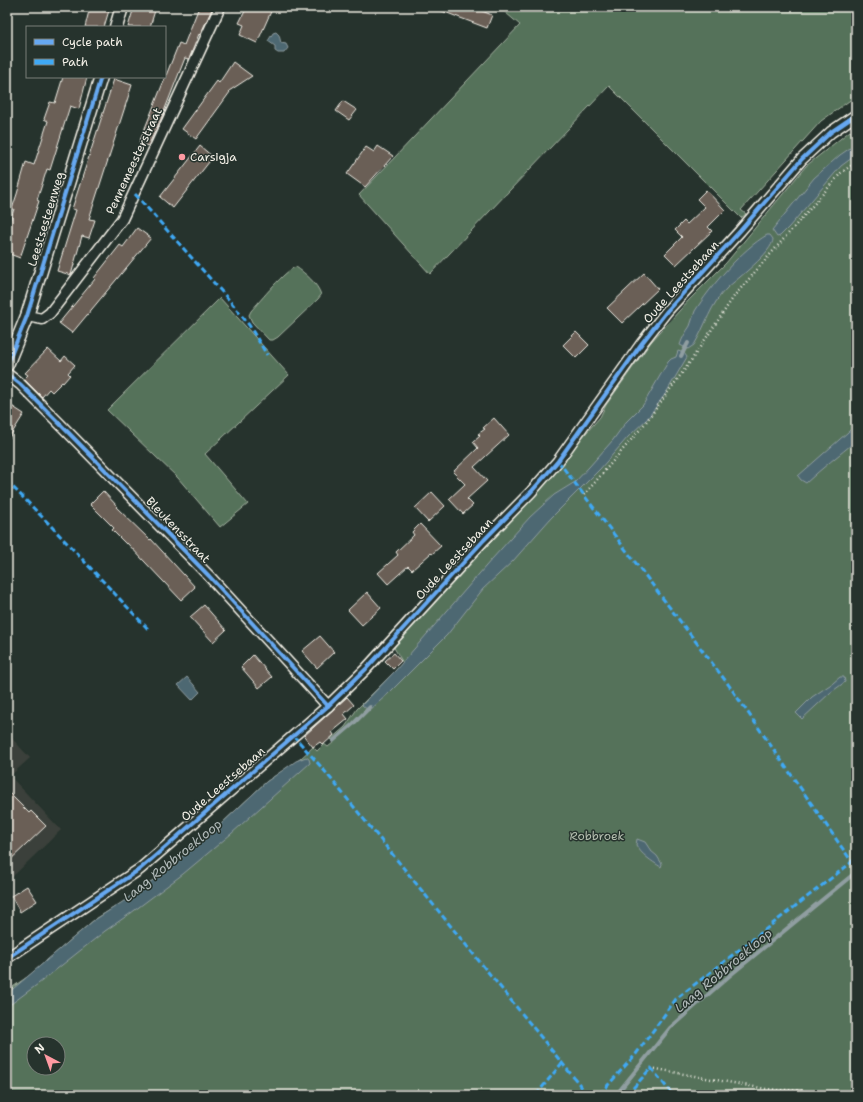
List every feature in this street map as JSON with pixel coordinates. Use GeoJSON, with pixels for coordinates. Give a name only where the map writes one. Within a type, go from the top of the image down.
{"type":"FeatureCollection","features":[{"type":"Feature","properties":{"kind":"street"},"geometry":{"type":"LineString","coordinates":[[116,26],[122,7]]}},
{"type":"Feature","properties":{"kind":"street","name":"Pennemeesterstraat"},"geometry":{"type":"LineString","coordinates":[[27,316],[42,319],[50,313],[122,219],[220,7]]}},
{"type":"Feature","properties":{"kind":"street","name":"Leestsesteenweg"},"geometry":{"type":"LineString","coordinates":[[7,365],[27,316],[101,78]]}},
{"type":"Feature","properties":{"kind":"street","name":"Oude Leestsebaan"},"geometry":{"type":"LineString","coordinates":[[7,958],[140,870],[328,706],[380,655],[438,590],[558,461],[642,343],[667,311],[769,198],[792,170],[817,144],[831,132],[856,115]]}},
{"type":"Feature","properties":{"kind":"street","name":"Bleukensstraat"},"geometry":{"type":"LineString","coordinates":[[7,374],[20,384],[193,560],[328,706]]}},
{"type":"Feature","properties":{"kind":"path"},"geometry":{"type":"LineString","coordinates":[[478,7],[487,10],[484,7]]}},
{"type":"Feature","properties":{"kind":"path"},"geometry":{"type":"LineString","coordinates":[[584,495],[643,426],[688,365],[736,295],[842,173],[856,162]]}},
{"type":"Feature","properties":{"kind":"path"},"geometry":{"type":"LineString","coordinates":[[856,858],[852,862],[856,870]]}},
{"type":"Feature","properties":{"kind":"path"},"geometry":{"type":"LineString","coordinates":[[651,1068],[766,1089],[856,1094]]}},
{"type":"Feature","properties":{"kind":"shaded area"},"geometry":{"type":"Polygon","coordinates":[[[7,733],[30,758],[10,776],[61,830],[7,882],[7,733]]]}},
{"type":"Feature","properties":{"kind":"green space"},"geometry":{"type":"Polygon","coordinates":[[[499,7],[856,7],[856,96],[821,121],[741,210],[746,214],[741,218],[609,86],[430,274],[359,195],[520,25],[499,7]]]}},
{"type":"Feature","properties":{"kind":"green space","name":"Robbroek"},"geometry":{"type":"Polygon","coordinates":[[[850,131],[856,136],[856,1095],[7,1095],[7,991],[30,975],[94,920],[123,902],[156,878],[220,825],[266,782],[300,759],[313,747],[317,751],[324,744],[328,747],[334,742],[331,739],[345,727],[357,709],[403,663],[393,646],[533,494],[600,417],[606,405],[651,342],[689,300],[726,263],[806,166],[850,131]]]}},
{"type":"Feature","properties":{"kind":"green space"},"geometry":{"type":"Polygon","coordinates":[[[296,267],[314,283],[321,295],[278,337],[273,340],[269,340],[252,322],[249,315],[280,279],[296,267]]]}},
{"type":"Feature","properties":{"kind":"green space"},"geometry":{"type":"Polygon","coordinates":[[[220,298],[289,375],[205,454],[248,504],[220,527],[178,478],[107,410],[220,298]]]}},
{"type":"Feature","properties":{"kind":"water"},"geometry":{"type":"Polygon","coordinates":[[[276,32],[279,35],[281,43],[286,44],[288,48],[284,53],[278,53],[275,51],[275,46],[268,41],[273,33],[276,32]]]}},
{"type":"Feature","properties":{"kind":"water"},"geometry":{"type":"Polygon","coordinates":[[[856,144],[856,155],[841,166],[789,227],[777,237],[772,230],[814,178],[840,155],[856,144]]]}},
{"type":"Feature","properties":{"kind":"water"},"geometry":{"type":"Polygon","coordinates":[[[767,235],[770,235],[773,239],[767,251],[754,265],[721,294],[712,308],[694,345],[688,349],[680,345],[690,326],[695,311],[709,291],[727,269],[747,249],[767,235]]]}},
{"type":"Feature","properties":{"kind":"water"},"geometry":{"type":"Polygon","coordinates":[[[678,351],[684,353],[687,357],[666,393],[648,418],[551,518],[513,561],[483,589],[447,635],[369,711],[362,705],[395,671],[530,517],[554,495],[575,482],[589,467],[613,440],[626,422],[643,405],[668,362],[676,357],[678,351]]]}},
{"type":"Feature","properties":{"kind":"water"},"geometry":{"type":"Polygon","coordinates":[[[856,425],[856,441],[806,483],[801,480],[798,476],[856,425]]]}},
{"type":"Feature","properties":{"kind":"water"},"geometry":{"type":"Polygon","coordinates":[[[187,677],[200,692],[192,700],[178,685],[187,677]]]}},
{"type":"Feature","properties":{"kind":"water"},"geometry":{"type":"Polygon","coordinates":[[[840,677],[844,677],[845,682],[830,693],[802,719],[796,713],[812,697],[840,677]]]}},
{"type":"Feature","properties":{"kind":"water"},"geometry":{"type":"Polygon","coordinates":[[[306,757],[309,759],[310,763],[231,834],[183,874],[105,931],[7,1007],[7,994],[93,921],[156,878],[220,825],[266,782],[296,761],[306,757]]]}},
{"type":"Feature","properties":{"kind":"water"},"geometry":{"type":"Polygon","coordinates":[[[637,839],[645,842],[651,851],[657,856],[662,864],[661,867],[641,852],[636,845],[637,839]]]}},
{"type":"Feature","properties":{"kind":"building"},"geometry":{"type":"Polygon","coordinates":[[[90,7],[110,7],[104,26],[85,26],[90,7]]]}},
{"type":"Feature","properties":{"kind":"building"},"geometry":{"type":"Polygon","coordinates":[[[134,7],[156,7],[150,26],[128,26],[134,7]]]}},
{"type":"Feature","properties":{"kind":"building"},"geometry":{"type":"Polygon","coordinates":[[[199,7],[213,7],[200,35],[199,34],[189,59],[185,58],[161,119],[148,146],[139,143],[179,43],[184,45],[199,7]]]}},
{"type":"Feature","properties":{"kind":"building"},"geometry":{"type":"Polygon","coordinates":[[[247,7],[273,7],[257,43],[240,35],[244,25],[239,23],[247,7]]]}},
{"type":"Feature","properties":{"kind":"building"},"geometry":{"type":"Polygon","coordinates":[[[434,7],[472,7],[492,15],[487,28],[434,7]]]}},
{"type":"Feature","properties":{"kind":"building"},"geometry":{"type":"Polygon","coordinates":[[[233,62],[252,76],[229,91],[230,92],[196,139],[182,129],[217,81],[219,83],[233,62]]]}},
{"type":"Feature","properties":{"kind":"building"},"geometry":{"type":"Polygon","coordinates":[[[63,78],[87,78],[79,109],[70,106],[50,170],[47,169],[37,200],[39,201],[20,258],[7,253],[7,230],[26,162],[34,165],[48,121],[44,119],[50,102],[55,103],[63,78]]]}},
{"type":"Feature","properties":{"kind":"building"},"geometry":{"type":"Polygon","coordinates":[[[114,79],[132,85],[89,219],[95,220],[89,238],[82,236],[71,275],[57,271],[76,210],[72,209],[114,79]]]}},
{"type":"Feature","properties":{"kind":"building"},"geometry":{"type":"Polygon","coordinates":[[[343,101],[357,110],[349,120],[336,111],[343,101]]]}},
{"type":"Feature","properties":{"kind":"building"},"geometry":{"type":"Polygon","coordinates":[[[200,146],[213,157],[173,208],[160,197],[200,146]]]}},
{"type":"Feature","properties":{"kind":"building"},"geometry":{"type":"Polygon","coordinates":[[[378,146],[393,156],[365,187],[347,174],[366,147],[374,152],[378,146]]]}},
{"type":"Feature","properties":{"kind":"building"},"geometry":{"type":"Polygon","coordinates":[[[706,190],[725,210],[708,227],[712,231],[676,265],[665,254],[682,237],[675,230],[684,221],[687,224],[705,207],[697,199],[706,190]]]}},
{"type":"Feature","properties":{"kind":"building"},"geometry":{"type":"Polygon","coordinates":[[[137,228],[151,238],[72,333],[59,323],[95,279],[94,278],[120,245],[123,247],[137,228]]]}},
{"type":"Feature","properties":{"kind":"building"},"geometry":{"type":"Polygon","coordinates":[[[644,273],[658,289],[622,323],[607,308],[644,273]]]}},
{"type":"Feature","properties":{"kind":"building"},"geometry":{"type":"Polygon","coordinates":[[[576,332],[589,345],[576,358],[563,345],[576,332]]]}},
{"type":"Feature","properties":{"kind":"building"},"geometry":{"type":"Polygon","coordinates":[[[48,349],[61,361],[65,356],[75,365],[68,373],[70,375],[63,383],[62,382],[52,392],[49,389],[42,397],[24,379],[28,375],[25,373],[48,349]]]}},
{"type":"Feature","properties":{"kind":"building"},"geometry":{"type":"Polygon","coordinates":[[[7,403],[24,414],[7,441],[7,403]]]}},
{"type":"Feature","properties":{"kind":"building"},"geometry":{"type":"Polygon","coordinates":[[[494,418],[509,435],[474,467],[487,481],[467,499],[473,505],[463,514],[449,499],[465,484],[453,472],[478,448],[473,442],[480,436],[478,434],[485,429],[483,428],[494,418]]]}},
{"type":"Feature","properties":{"kind":"building"},"geometry":{"type":"Polygon","coordinates":[[[103,491],[117,506],[116,507],[150,540],[151,539],[195,587],[181,600],[127,543],[126,544],[112,530],[114,528],[90,504],[103,491]]]}},
{"type":"Feature","properties":{"kind":"building"},"geometry":{"type":"Polygon","coordinates":[[[432,492],[445,506],[428,522],[415,508],[432,492]]]}},
{"type":"Feature","properties":{"kind":"building"},"geometry":{"type":"Polygon","coordinates":[[[420,524],[441,546],[412,570],[408,566],[388,584],[378,573],[398,555],[396,552],[414,535],[412,532],[420,524]]]}},
{"type":"Feature","properties":{"kind":"building"},"geometry":{"type":"Polygon","coordinates":[[[367,592],[381,608],[362,625],[348,610],[367,592]]]}},
{"type":"Feature","properties":{"kind":"building"},"geometry":{"type":"Polygon","coordinates":[[[204,605],[226,630],[213,642],[190,617],[204,605]]]}},
{"type":"Feature","properties":{"kind":"building"},"geometry":{"type":"Polygon","coordinates":[[[320,636],[334,652],[317,668],[302,651],[320,636]]]}},
{"type":"Feature","properties":{"kind":"building"},"geometry":{"type":"Polygon","coordinates":[[[394,653],[401,661],[393,669],[385,661],[394,653]]]}},
{"type":"Feature","properties":{"kind":"building"},"geometry":{"type":"Polygon","coordinates":[[[253,655],[272,677],[259,688],[241,667],[253,655]]]}},
{"type":"Feature","properties":{"kind":"building"},"geometry":{"type":"Polygon","coordinates":[[[347,697],[354,705],[344,714],[348,719],[332,732],[334,735],[323,745],[320,742],[313,747],[304,736],[347,697]]]}},
{"type":"Feature","properties":{"kind":"building"},"geometry":{"type":"Polygon","coordinates":[[[7,791],[29,813],[31,811],[46,826],[7,863],[7,791]]]}},
{"type":"Feature","properties":{"kind":"building"},"geometry":{"type":"Polygon","coordinates":[[[27,886],[37,901],[20,912],[11,896],[27,886]]]}},
{"type":"Feature","properties":{"kind":"waterway"},"geometry":{"type":"LineString","coordinates":[[681,356],[688,343]]}},
{"type":"Feature","properties":{"kind":"waterway","name":"Laag Robbroekloop"},"geometry":{"type":"LineString","coordinates":[[333,741],[370,707]]}},
{"type":"Feature","properties":{"kind":"waterway","name":"Laag Robbroekloop"},"geometry":{"type":"LineString","coordinates":[[616,1095],[670,1028],[728,977],[856,872]]}},
{"type":"Feature","properties":{"kind":"marked path"},"geometry":{"type":"LineString","coordinates":[[135,194],[230,301],[249,325],[267,355]]}},
{"type":"Feature","properties":{"kind":"marked path"},"geometry":{"type":"LineString","coordinates":[[558,461],[728,684],[852,862],[676,999],[636,1054],[599,1095]]}},
{"type":"Feature","properties":{"kind":"marked path"},"geometry":{"type":"LineString","coordinates":[[7,481],[149,630]]}},
{"type":"Feature","properties":{"kind":"marked path"},"geometry":{"type":"LineString","coordinates":[[293,735],[323,769],[588,1095]]}},
{"type":"Feature","properties":{"kind":"marked path"},"geometry":{"type":"LineString","coordinates":[[536,1095],[562,1063]]}},
{"type":"Feature","properties":{"kind":"marked path"},"geometry":{"type":"LineString","coordinates":[[627,1095],[651,1068],[673,1095]]}},
{"type":"Feature","properties":{"kind":"cycle path"},"geometry":{"type":"LineString","coordinates":[[7,365],[27,316],[101,78]]}},
{"type":"Feature","properties":{"kind":"cycle path"},"geometry":{"type":"LineString","coordinates":[[7,958],[140,869],[328,706],[366,669],[558,461],[642,343],[667,311],[740,231],[802,159],[831,132],[856,115]]}},
{"type":"Feature","properties":{"kind":"cycle path"},"geometry":{"type":"LineString","coordinates":[[7,374],[20,384],[209,576],[328,706]]}},
{"type":"Feature","properties":{"kind":"place","name":"Carsigja"},"geometry":{"type":"Point","coordinates":[182,157]}}]}
